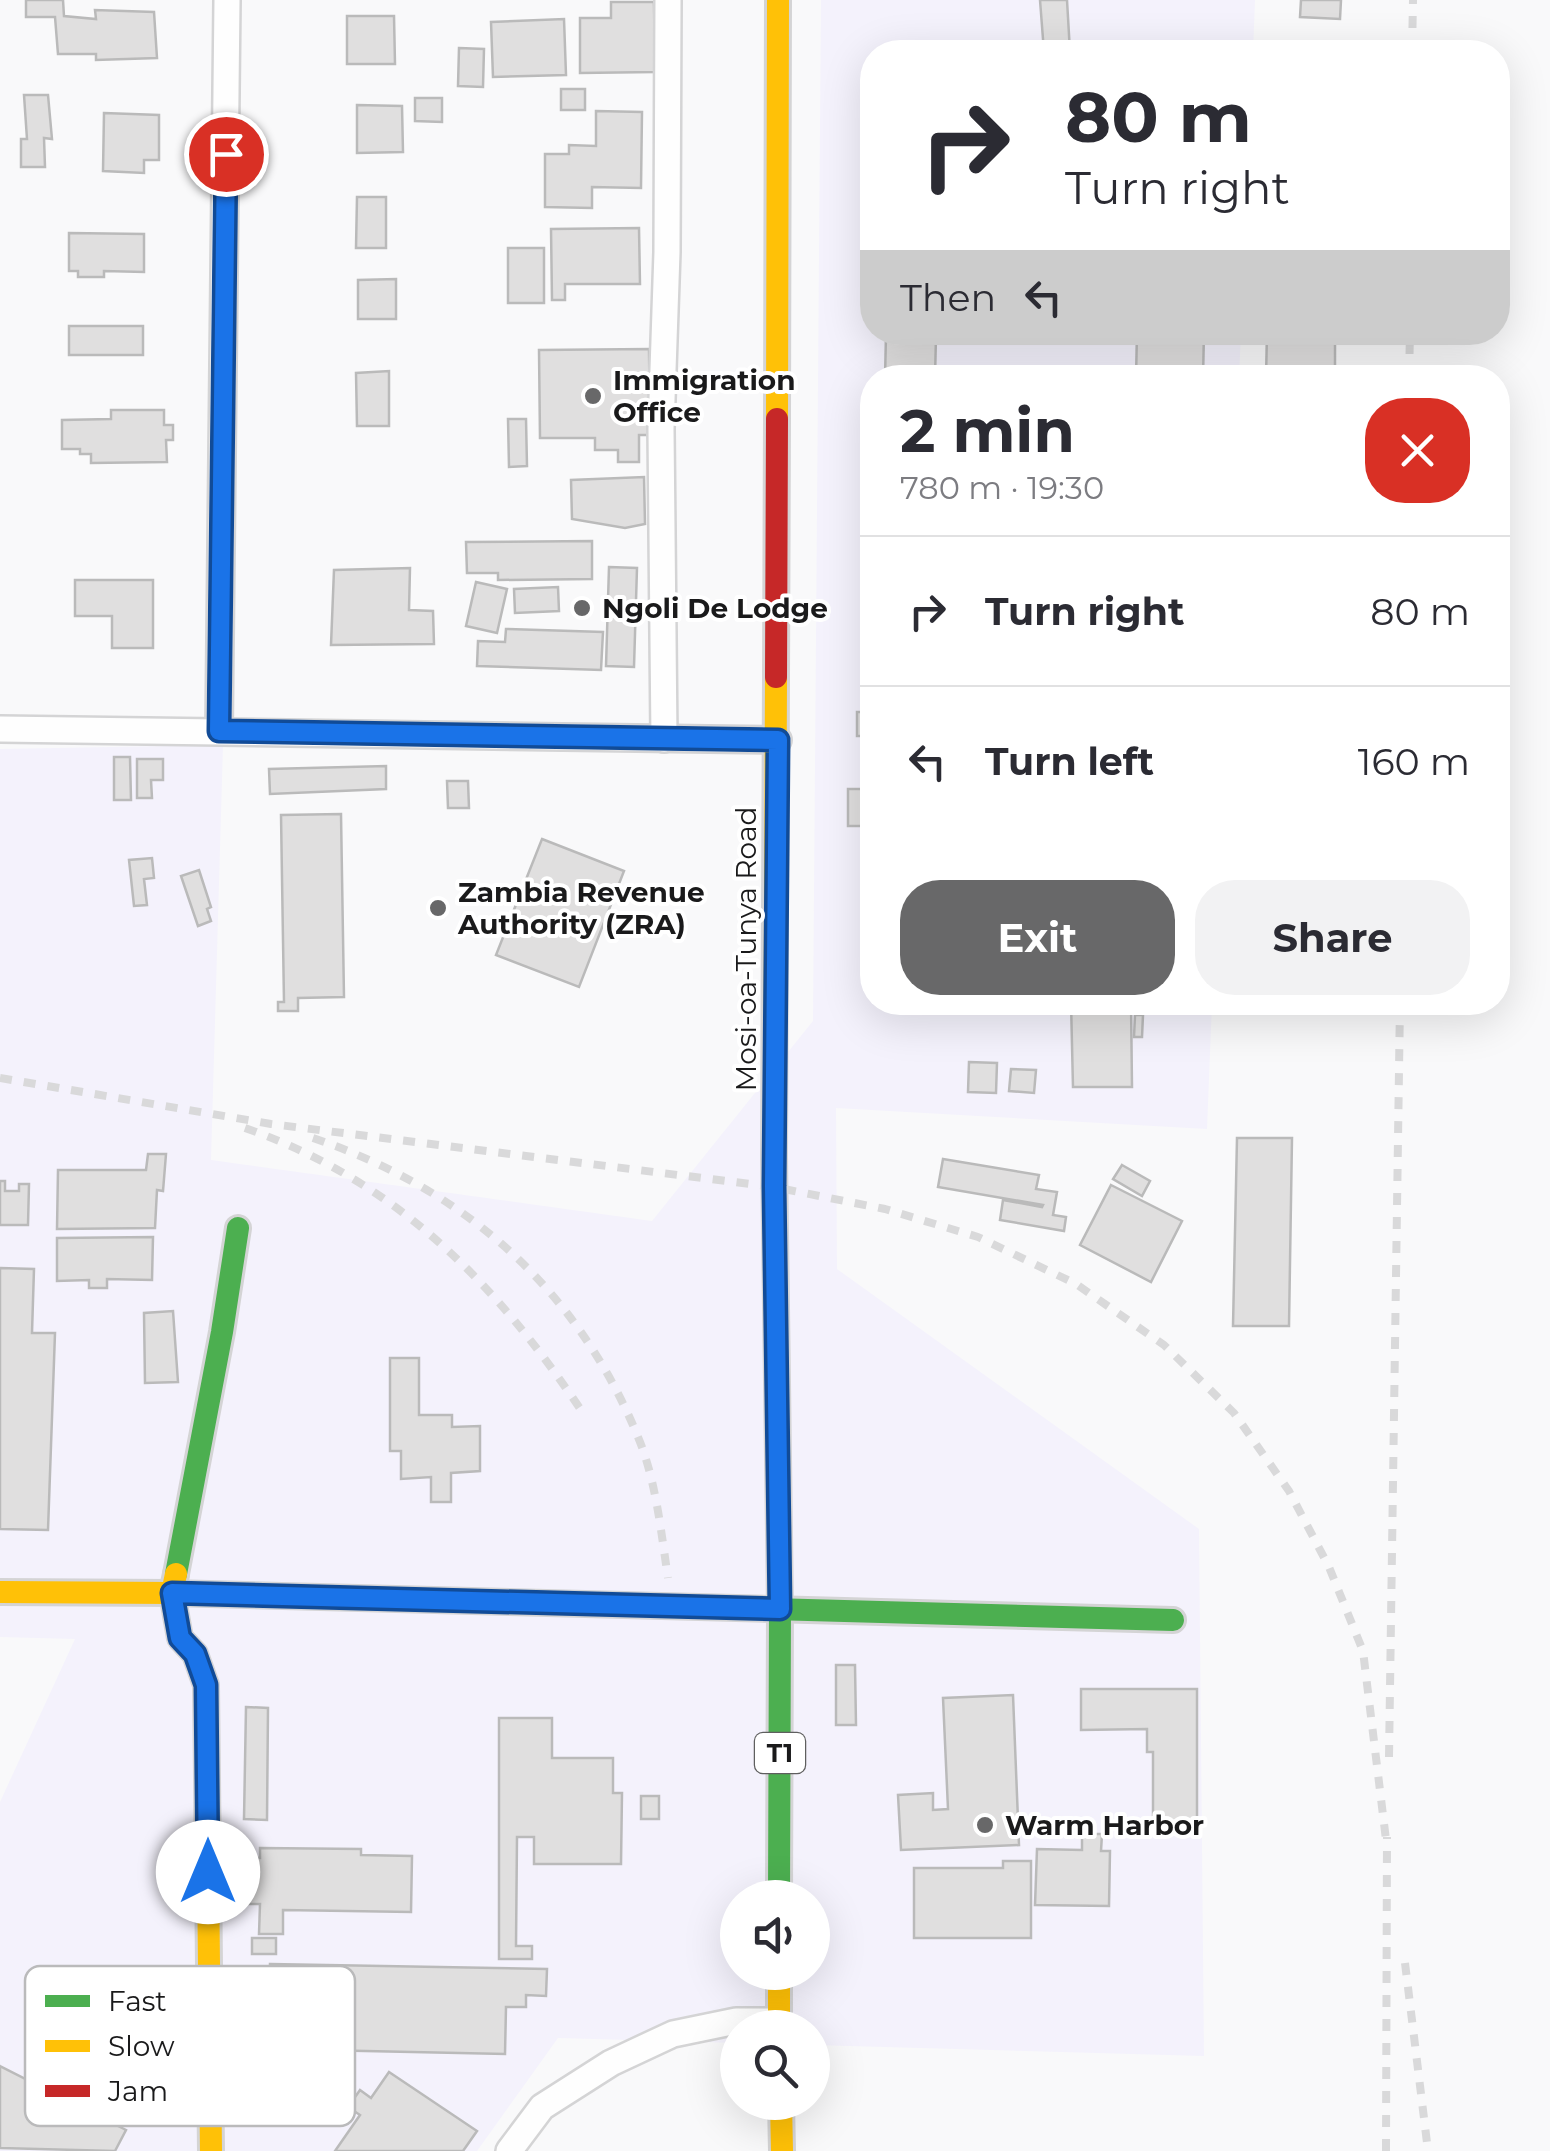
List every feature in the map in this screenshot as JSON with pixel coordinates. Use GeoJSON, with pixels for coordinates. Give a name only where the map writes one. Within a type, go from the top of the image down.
{"type":"FeatureCollection","features":[{"type":"Feature","properties":{"kind":"main road","name":"Mosi-oa-Tunya Road"},"geometry":{"type":"LineString","coordinates":[[778,0],[774,1186],[779,1880]]}},
{"type":"Feature","properties":{"kind":"main road"},"geometry":{"type":"LineString","coordinates":[[207,1966],[206,1685],[195,1654],[180,1638],[172,1593],[238,1228]]}},
{"type":"Feature","properties":{"kind":"main road"},"geometry":{"type":"LineString","coordinates":[[0,1592],[172,1593],[1173,1620]]}},
{"type":"Feature","properties":{"kind":"main road"},"geometry":{"type":"LineString","coordinates":[[781,2120],[782,2151]]}},
{"type":"Feature","properties":{"kind":"street"},"geometry":{"type":"LineString","coordinates":[[219,731],[227,0]]}},
{"type":"Feature","properties":{"kind":"street"},"geometry":{"type":"LineString","coordinates":[[664,739],[662,429],[668,0]]}},
{"type":"Feature","properties":{"kind":"street"},"geometry":{"type":"LineString","coordinates":[[0,729],[778,740]]}},
{"type":"Feature","properties":{"kind":"street"},"geometry":{"type":"LineString","coordinates":[[509,2151],[542,2107],[610,2064],[673,2034],[720,2024]]}},
{"type":"Feature","properties":{"kind":"shaded area"},"geometry":{"type":"Polygon","coordinates":[[[821,0],[1255,0],[1253,40],[860,40],[860,345],[1240,345],[1240,365],[860,365],[860,1015],[1212,1015],[1207,1129],[836,1108],[837,1269],[1199,1529],[1204,2056],[830,2045],[830,2010],[720,2010],[720,2043],[558,2038],[477,2151],[0,2151],[0,1802],[75,1639],[0,1637],[0,749],[223,745],[211,1160],[652,1221],[813,1021],[821,0]]]}},
{"type":"Feature","properties":{"kind":"building"},"geometry":{"type":"Polygon","coordinates":[[[26,0],[63,0],[64,16],[96,19],[95,10],[154,12],[157,58],[96,60],[96,54],[58,54],[55,17],[26,17],[26,0]]]}},
{"type":"Feature","properties":{"kind":"building"},"geometry":{"type":"Polygon","coordinates":[[[1040,0],[1067,0],[1069,40],[1043,40],[1040,0]]]}},
{"type":"Feature","properties":{"kind":"building"},"geometry":{"type":"Polygon","coordinates":[[[1301,0],[1341,0],[1340,19],[1300,17],[1301,0]]]}},
{"type":"Feature","properties":{"kind":"building"},"geometry":{"type":"Polygon","coordinates":[[[611,2],[654,2],[655,72],[580,73],[580,18],[611,18],[611,2]]]}},
{"type":"Feature","properties":{"kind":"building"},"geometry":{"type":"Polygon","coordinates":[[[347,16],[394,16],[395,64],[347,64],[347,16]]]}},
{"type":"Feature","properties":{"kind":"building"},"geometry":{"type":"Polygon","coordinates":[[[564,19],[566,75],[493,77],[491,22],[564,19]]]}},
{"type":"Feature","properties":{"kind":"building"},"geometry":{"type":"Polygon","coordinates":[[[459,48],[484,49],[483,87],[458,86],[459,48]]]}},
{"type":"Feature","properties":{"kind":"building"},"geometry":{"type":"Polygon","coordinates":[[[561,89],[585,89],[585,110],[561,110],[561,89]]]}},
{"type":"Feature","properties":{"kind":"building"},"geometry":{"type":"Polygon","coordinates":[[[24,95],[48,95],[52,139],[44,138],[45,167],[21,167],[21,139],[27,139],[24,95]]]}},
{"type":"Feature","properties":{"kind":"building"},"geometry":{"type":"Polygon","coordinates":[[[415,98],[442,98],[442,122],[415,121],[415,98]]]}},
{"type":"Feature","properties":{"kind":"building"},"geometry":{"type":"Polygon","coordinates":[[[357,105],[402,106],[403,152],[357,153],[357,105]]]}},
{"type":"Feature","properties":{"kind":"building"},"geometry":{"type":"Polygon","coordinates":[[[596,111],[642,112],[641,188],[592,187],[592,208],[545,207],[545,154],[569,154],[569,145],[596,146],[596,111]]]}},
{"type":"Feature","properties":{"kind":"building"},"geometry":{"type":"Polygon","coordinates":[[[104,113],[159,115],[159,160],[144,160],[144,173],[103,171],[104,113]]]}},
{"type":"Feature","properties":{"kind":"building"},"geometry":{"type":"Polygon","coordinates":[[[357,197],[386,197],[386,248],[356,248],[357,197]]]}},
{"type":"Feature","properties":{"kind":"building"},"geometry":{"type":"Polygon","coordinates":[[[639,228],[640,284],[565,284],[565,300],[552,300],[551,229],[639,228]]]}},
{"type":"Feature","properties":{"kind":"building"},"geometry":{"type":"Polygon","coordinates":[[[69,233],[144,234],[144,272],[104,271],[104,277],[78,277],[78,271],[69,271],[69,233]]]}},
{"type":"Feature","properties":{"kind":"building"},"geometry":{"type":"Polygon","coordinates":[[[508,248],[544,248],[544,303],[508,303],[508,248]]]}},
{"type":"Feature","properties":{"kind":"building"},"geometry":{"type":"Polygon","coordinates":[[[396,279],[396,319],[358,319],[358,280],[396,279]]]}},
{"type":"Feature","properties":{"kind":"building"},"geometry":{"type":"Polygon","coordinates":[[[69,326],[143,326],[143,355],[69,355],[69,326]]]}},
{"type":"Feature","properties":{"kind":"building"},"geometry":{"type":"Polygon","coordinates":[[[886,345],[936,345],[935,365],[885,365],[886,345]]]}},
{"type":"Feature","properties":{"kind":"building"},"geometry":{"type":"Polygon","coordinates":[[[1137,345],[1204,345],[1203,365],[1136,365],[1137,345]]]}},
{"type":"Feature","properties":{"kind":"building"},"geometry":{"type":"Polygon","coordinates":[[[1267,345],[1335,345],[1335,365],[1266,365],[1267,345]]]}},
{"type":"Feature","properties":{"kind":"building"},"geometry":{"type":"Polygon","coordinates":[[[649,349],[650,435],[639,435],[639,462],[618,462],[618,450],[595,450],[595,438],[540,438],[539,350],[649,349]]]}},
{"type":"Feature","properties":{"kind":"building"},"geometry":{"type":"Polygon","coordinates":[[[389,371],[389,426],[357,426],[356,373],[389,371]]]}},
{"type":"Feature","properties":{"kind":"building"},"geometry":{"type":"Polygon","coordinates":[[[111,410],[164,410],[164,425],[173,425],[173,440],[166,440],[167,462],[91,463],[91,454],[80,454],[80,449],[62,449],[62,420],[111,419],[111,410]]]}},
{"type":"Feature","properties":{"kind":"building"},"geometry":{"type":"Polygon","coordinates":[[[508,419],[526,419],[527,466],[509,467],[508,419]]]}},
{"type":"Feature","properties":{"kind":"building"},"geometry":{"type":"Polygon","coordinates":[[[644,477],[645,524],[625,528],[572,519],[571,480],[644,477]]]}},
{"type":"Feature","properties":{"kind":"building"},"geometry":{"type":"Polygon","coordinates":[[[592,541],[592,579],[498,580],[498,573],[467,573],[466,542],[592,541]]]}},
{"type":"Feature","properties":{"kind":"building"},"geometry":{"type":"Polygon","coordinates":[[[609,567],[637,568],[634,667],[606,666],[609,567]]]}},
{"type":"Feature","properties":{"kind":"building"},"geometry":{"type":"Polygon","coordinates":[[[410,568],[409,610],[433,611],[434,644],[331,645],[334,570],[410,568]]]}},
{"type":"Feature","properties":{"kind":"building"},"geometry":{"type":"Polygon","coordinates":[[[75,580],[153,580],[153,648],[112,648],[112,616],[75,616],[75,580]]]}},
{"type":"Feature","properties":{"kind":"building"},"geometry":{"type":"Polygon","coordinates":[[[476,582],[507,589],[497,633],[466,626],[476,582]]]}},
{"type":"Feature","properties":{"kind":"building"},"geometry":{"type":"Polygon","coordinates":[[[558,587],[559,611],[515,613],[514,589],[558,587]]]}},
{"type":"Feature","properties":{"kind":"building"},"geometry":{"type":"Polygon","coordinates":[[[506,629],[603,632],[601,670],[477,666],[478,641],[505,642],[506,629]]]}},
{"type":"Feature","properties":{"kind":"building"},"geometry":{"type":"Polygon","coordinates":[[[860,712],[860,736],[857,736],[860,712]]]}},
{"type":"Feature","properties":{"kind":"building"},"geometry":{"type":"Polygon","coordinates":[[[114,757],[130,757],[131,800],[114,800],[114,757]]]}},
{"type":"Feature","properties":{"kind":"building"},"geometry":{"type":"Polygon","coordinates":[[[137,759],[163,759],[163,780],[151,780],[152,798],[137,798],[137,759]]]}},
{"type":"Feature","properties":{"kind":"building"},"geometry":{"type":"Polygon","coordinates":[[[386,766],[386,789],[270,794],[269,769],[386,766]]]}},
{"type":"Feature","properties":{"kind":"building"},"geometry":{"type":"Polygon","coordinates":[[[447,781],[468,781],[469,808],[448,808],[447,781]]]}},
{"type":"Feature","properties":{"kind":"building"},"geometry":{"type":"Polygon","coordinates":[[[848,789],[860,789],[860,826],[848,826],[848,789]]]}},
{"type":"Feature","properties":{"kind":"building"},"geometry":{"type":"Polygon","coordinates":[[[341,814],[344,997],[298,998],[298,1011],[278,1011],[278,1002],[284,1002],[281,815],[341,814]]]}},
{"type":"Feature","properties":{"kind":"building"},"geometry":{"type":"Polygon","coordinates":[[[542,839],[624,871],[579,987],[496,955],[542,839]]]}},
{"type":"Feature","properties":{"kind":"building"},"geometry":{"type":"Polygon","coordinates":[[[152,858],[154,878],[144,879],[147,905],[134,906],[129,860],[152,858]]]}},
{"type":"Feature","properties":{"kind":"building"},"geometry":{"type":"Polygon","coordinates":[[[199,870],[211,907],[207,909],[211,921],[198,926],[181,876],[199,870]]]}},
{"type":"Feature","properties":{"kind":"building"},"geometry":{"type":"Polygon","coordinates":[[[1071,1015],[1131,1015],[1132,1087],[1073,1087],[1071,1015]]]}},
{"type":"Feature","properties":{"kind":"building"},"geometry":{"type":"Polygon","coordinates":[[[1135,1015],[1143,1015],[1142,1037],[1134,1037],[1135,1015]]]}},
{"type":"Feature","properties":{"kind":"building"},"geometry":{"type":"Polygon","coordinates":[[[969,1062],[997,1063],[996,1093],[968,1092],[969,1062]]]}},
{"type":"Feature","properties":{"kind":"building"},"geometry":{"type":"Polygon","coordinates":[[[1011,1069],[1036,1070],[1034,1093],[1009,1091],[1011,1069]]]}},
{"type":"Feature","properties":{"kind":"building"},"geometry":{"type":"Polygon","coordinates":[[[1237,1138],[1292,1138],[1289,1326],[1233,1326],[1237,1138]]]}},
{"type":"Feature","properties":{"kind":"building"},"geometry":{"type":"Polygon","coordinates":[[[148,1154],[166,1154],[163,1191],[157,1190],[155,1228],[57,1229],[58,1170],[146,1170],[148,1154]]]}},
{"type":"Feature","properties":{"kind":"building"},"geometry":{"type":"Polygon","coordinates":[[[943,1159],[1039,1175],[1036,1189],[1057,1192],[1053,1215],[1066,1217],[1064,1231],[1000,1220],[1003,1200],[1043,1205],[938,1187],[943,1159]]]}},
{"type":"Feature","properties":{"kind":"building"},"geometry":{"type":"Polygon","coordinates":[[[1122,1165],[1150,1181],[1142,1196],[1113,1179],[1122,1165]]]}},
{"type":"Feature","properties":{"kind":"building"},"geometry":{"type":"Polygon","coordinates":[[[0,1181],[5,1181],[5,1191],[19,1191],[19,1184],[29,1184],[28,1225],[0,1225],[0,1181]]]}},
{"type":"Feature","properties":{"kind":"building"},"geometry":{"type":"Polygon","coordinates":[[[1111,1185],[1182,1221],[1151,1282],[1080,1245],[1111,1185]]]}},
{"type":"Feature","properties":{"kind":"building"},"geometry":{"type":"Polygon","coordinates":[[[153,1237],[152,1280],[107,1279],[107,1288],[89,1288],[89,1280],[57,1281],[57,1238],[153,1237]]]}},
{"type":"Feature","properties":{"kind":"building"},"geometry":{"type":"Polygon","coordinates":[[[0,1268],[34,1269],[32,1333],[55,1333],[48,1530],[0,1529],[0,1268]]]}},
{"type":"Feature","properties":{"kind":"building"},"geometry":{"type":"Polygon","coordinates":[[[173,1311],[178,1382],[145,1383],[144,1313],[173,1311]]]}},
{"type":"Feature","properties":{"kind":"building"},"geometry":{"type":"Polygon","coordinates":[[[390,1358],[419,1358],[419,1415],[452,1415],[452,1427],[480,1426],[480,1471],[451,1473],[451,1502],[431,1502],[431,1477],[401,1479],[401,1451],[390,1451],[390,1358]]]}},
{"type":"Feature","properties":{"kind":"building"},"geometry":{"type":"Polygon","coordinates":[[[836,1665],[855,1665],[856,1725],[836,1725],[836,1665]]]}},
{"type":"Feature","properties":{"kind":"building"},"geometry":{"type":"Polygon","coordinates":[[[1081,1689],[1197,1689],[1197,1826],[1153,1826],[1153,1752],[1147,1752],[1147,1729],[1081,1730],[1081,1689]]]}},
{"type":"Feature","properties":{"kind":"building"},"geometry":{"type":"Polygon","coordinates":[[[1013,1695],[1019,1845],[901,1850],[898,1795],[933,1793],[933,1810],[948,1809],[943,1698],[1013,1695]]]}},
{"type":"Feature","properties":{"kind":"building"},"geometry":{"type":"Polygon","coordinates":[[[246,1707],[268,1708],[267,1820],[244,1819],[246,1707]]]}},
{"type":"Feature","properties":{"kind":"building"},"geometry":{"type":"Polygon","coordinates":[[[499,1718],[552,1718],[552,1758],[613,1758],[613,1793],[622,1793],[621,1864],[534,1864],[534,1837],[517,1837],[516,1946],[532,1946],[532,1959],[499,1959],[499,1718]]]}},
{"type":"Feature","properties":{"kind":"building"},"geometry":{"type":"Polygon","coordinates":[[[641,1796],[659,1796],[659,1819],[641,1819],[641,1796]]]}},
{"type":"Feature","properties":{"kind":"building"},"geometry":{"type":"Polygon","coordinates":[[[1082,1834],[1102,1834],[1101,1851],[1110,1851],[1109,1906],[1035,1905],[1037,1849],[1082,1850],[1082,1834]]]}},
{"type":"Feature","properties":{"kind":"building"},"geometry":{"type":"Polygon","coordinates":[[[260,1848],[361,1849],[361,1855],[412,1856],[411,1912],[283,1910],[283,1934],[259,1934],[260,1904],[235,1904],[235,1857],[260,1858],[260,1848]]]}},
{"type":"Feature","properties":{"kind":"building"},"geometry":{"type":"Polygon","coordinates":[[[1003,1861],[1031,1861],[1031,1938],[914,1938],[914,1868],[1003,1868],[1003,1861]]]}},
{"type":"Feature","properties":{"kind":"building"},"geometry":{"type":"Polygon","coordinates":[[[252,1938],[276,1938],[276,1954],[252,1954],[252,1938]]]}},
{"type":"Feature","properties":{"kind":"building"},"geometry":{"type":"Polygon","coordinates":[[[270,1964],[547,1969],[546,1996],[526,1995],[526,2007],[506,2007],[505,2054],[355,2051],[355,1966],[270,1964]]]}},
{"type":"Feature","properties":{"kind":"building"},"geometry":{"type":"Polygon","coordinates":[[[0,2066],[25,2079],[25,2126],[118,2126],[126,2130],[115,2151],[0,2148],[0,2066]]]}},
{"type":"Feature","properties":{"kind":"building"},"geometry":{"type":"Polygon","coordinates":[[[389,2072],[477,2131],[463,2151],[335,2151],[360,2115],[355,2112],[355,2097],[360,2090],[371,2098],[389,2072]]]}},
{"type":"Feature","properties":{"kind":"railway"},"geometry":{"type":"LineString","coordinates":[[1412,40],[1413,0]]}},
{"type":"Feature","properties":{"kind":"railway"},"geometry":{"type":"LineString","coordinates":[[1409,365],[1410,345]]}},
{"type":"Feature","properties":{"kind":"railway"},"geometry":{"type":"LineString","coordinates":[[1389,1757],[1400,1015]]}},
{"type":"Feature","properties":{"kind":"railway"},"geometry":{"type":"LineString","coordinates":[[0,1078],[271,1124],[774,1187],[885,1209],[978,1237],[1076,1284],[1164,1345],[1234,1413],[1289,1491],[1329,1567],[1363,1651],[1387,1848]]}},
{"type":"Feature","properties":{"kind":"railway"},"geometry":{"type":"LineString","coordinates":[[245,1128],[300,1150],[350,1177],[439,1243],[517,1323],[585,1416]]}},
{"type":"Feature","properties":{"kind":"railway"},"geometry":{"type":"LineString","coordinates":[[313,1138],[368,1159],[419,1185],[466,1216],[548,1290],[613,1383],[638,1437],[654,1488],[668,1578]]}},
{"type":"Feature","properties":{"kind":"railway"},"geometry":{"type":"LineString","coordinates":[[1386,2151],[1387,1837]]}},
{"type":"Feature","properties":{"kind":"railway"},"geometry":{"type":"LineString","coordinates":[[1405,1963],[1428,2151]]}},
{"type":"Feature","properties":{"kind":"traffic: fast"},"geometry":{"type":"LineString","coordinates":[[774,1156],[779,1880]]}},
{"type":"Feature","properties":{"kind":"traffic: fast"},"geometry":{"type":"LineString","coordinates":[[176,1574],[238,1228]]}},
{"type":"Feature","properties":{"kind":"traffic: fast"},"geometry":{"type":"LineString","coordinates":[[624,1605],[1173,1620]]}},
{"type":"Feature","properties":{"kind":"traffic: slow"},"geometry":{"type":"LineString","coordinates":[[777,419],[778,0]]}},
{"type":"Feature","properties":{"kind":"traffic: slow"},"geometry":{"type":"LineString","coordinates":[[774,1156],[776,677]]}},
{"type":"Feature","properties":{"kind":"traffic: slow"},"geometry":{"type":"LineString","coordinates":[[176,1574],[172,1593],[180,1638],[195,1654],[206,1685],[209,1966]]}},
{"type":"Feature","properties":{"kind":"traffic: slow"},"geometry":{"type":"LineString","coordinates":[[0,1592],[624,1605]]}},
{"type":"Feature","properties":{"kind":"traffic: slow"},"geometry":{"type":"LineString","coordinates":[[779,1990],[779,2010]]}},
{"type":"Feature","properties":{"kind":"traffic: slow"},"geometry":{"type":"LineString","coordinates":[[781,2120],[782,2151]]}},
{"type":"Feature","properties":{"kind":"traffic: slow"},"geometry":{"type":"LineString","coordinates":[[211,2126],[211,2151]]}},
{"type":"Feature","properties":{"kind":"traffic: jam"},"geometry":{"type":"LineString","coordinates":[[776,677],[777,419]]}},
{"type":"Feature","properties":{"kind":"place","name":"Immigration Office"},"geometry":{"type":"Point","coordinates":[593,396]}},
{"type":"Feature","properties":{"kind":"place","name":"Ngoli De Lodge"},"geometry":{"type":"Point","coordinates":[582,608]}},
{"type":"Feature","properties":{"kind":"place","name":"Zambia Revenue Authority (ZRA)"},"geometry":{"type":"Point","coordinates":[438,908]}},
{"type":"Feature","properties":{"kind":"place","name":"Warm Harbor"},"geometry":{"type":"Point","coordinates":[985,1825]}},
{"type":"Feature","properties":{"kind":"route"},"geometry":{"type":"LineString","coordinates":[[208,1872],[206,1685],[195,1654],[180,1638],[172,1593],[780,1609],[774,1186],[778,740],[219,731],[226,154]]}}]}
